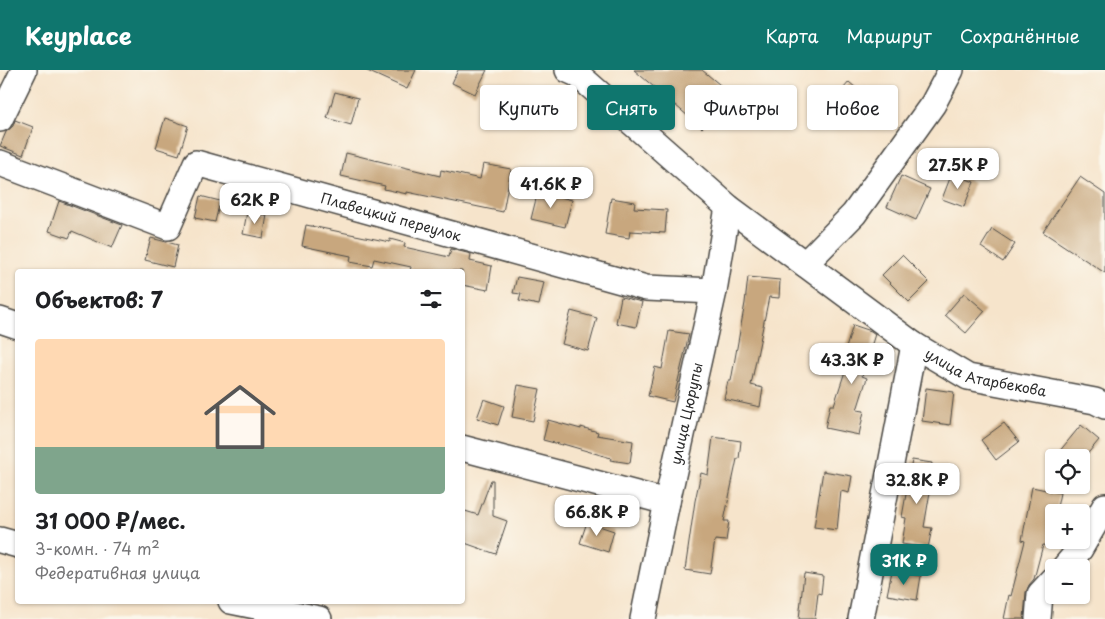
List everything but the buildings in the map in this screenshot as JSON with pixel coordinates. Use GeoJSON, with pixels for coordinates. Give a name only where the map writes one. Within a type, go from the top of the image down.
{"type":"FeatureCollection","features":[{"type":"Feature","properties":{"kind":"street"},"geometry":{"type":"LineString","coordinates":[[0,119],[24,70]]}},
{"type":"Feature","properties":{"kind":"street","name":"улица Атарбекова"},"geometry":{"type":"LineString","coordinates":[[568,70],[577,74],[728,207],[914,345],[968,377],[1095,402],[1105,406]]}},
{"type":"Feature","properties":{"kind":"street"},"geometry":{"type":"LineString","coordinates":[[805,264],[854,214],[933,104],[951,70]]}},
{"type":"Feature","properties":{"kind":"street","name":"Плавецкий переулок"},"geometry":{"type":"LineString","coordinates":[[0,163],[168,227],[196,163],[646,288],[714,291]]}},
{"type":"Feature","properties":{"kind":"street","name":"улица Цюрупы"},"geometry":{"type":"LineString","coordinates":[[644,619],[667,502],[714,291],[728,207]]}},
{"type":"Feature","properties":{"kind":"street"},"geometry":{"type":"LineString","coordinates":[[0,320],[15,325]]}},
{"type":"Feature","properties":{"kind":"street"},"geometry":{"type":"LineString","coordinates":[[861,619],[914,345]]}},
{"type":"Feature","properties":{"kind":"street"},"geometry":{"type":"LineString","coordinates":[[465,449],[667,502]]}},
{"type":"Feature","properties":{"kind":"street"},"geometry":{"type":"LineString","coordinates":[[1072,559],[1080,549],[1105,506]]}},
{"type":"Feature","properties":{"kind":"street"},"geometry":{"type":"LineString","coordinates":[[0,540],[15,544]]}},
{"type":"Feature","properties":{"kind":"street"},"geometry":{"type":"LineString","coordinates":[[1038,619],[1040,594],[1045,589]]}},
{"type":"Feature","properties":{"kind":"street"},"geometry":{"type":"LineString","coordinates":[[238,604],[258,613],[319,619]]}}]}
